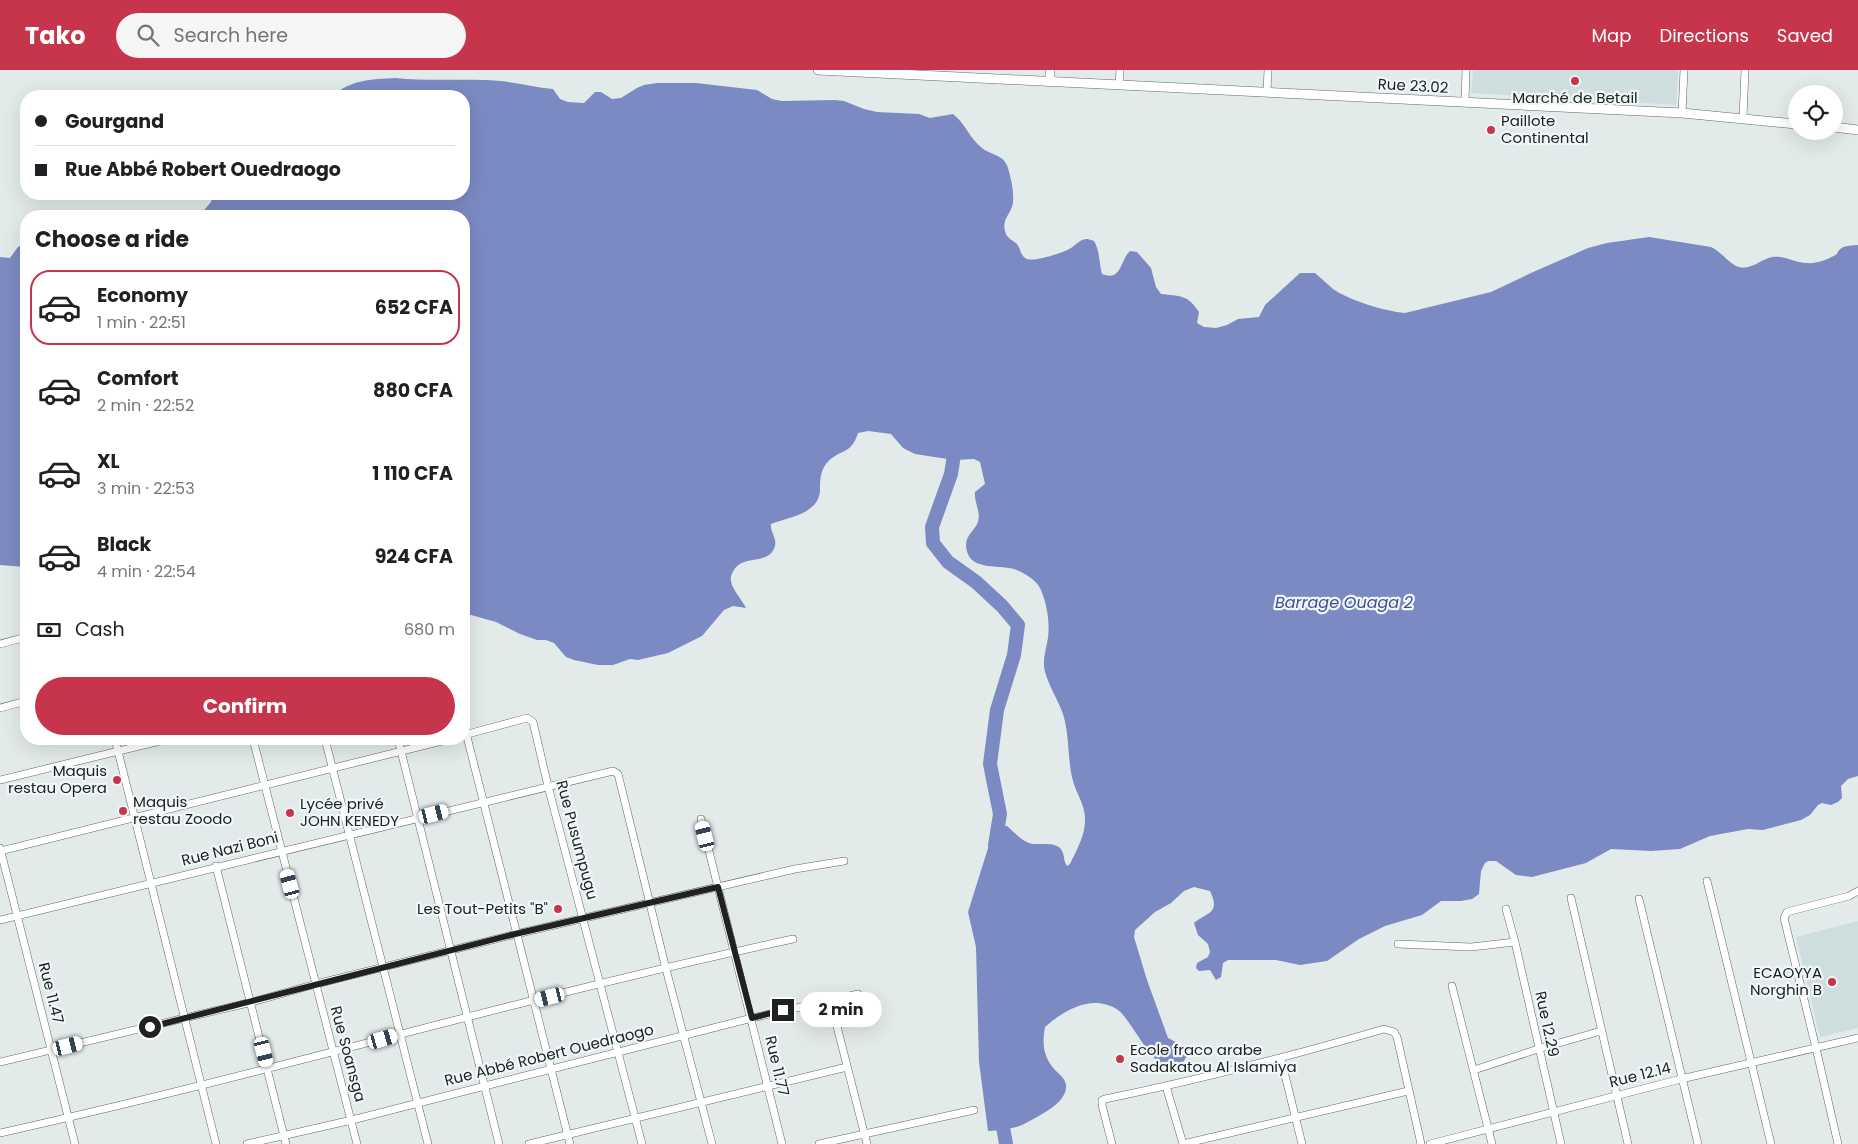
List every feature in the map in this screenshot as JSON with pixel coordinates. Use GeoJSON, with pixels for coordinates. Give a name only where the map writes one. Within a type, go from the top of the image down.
{"type":"FeatureCollection","features":[{"type":"Feature","properties":{"kind":"street","name":"Rue 23.02"},"geometry":{"type":"LineString","coordinates":[[818,70],[1682,113],[1788,123]]}},
{"type":"Feature","properties":{"kind":"street"},"geometry":{"type":"LineString","coordinates":[[1050,70],[1050,82]]}},
{"type":"Feature","properties":{"kind":"street"},"geometry":{"type":"LineString","coordinates":[[1119,85],[1120,70]]}},
{"type":"Feature","properties":{"kind":"street"},"geometry":{"type":"LineString","coordinates":[[1268,70],[1268,92]]}},
{"type":"Feature","properties":{"kind":"street"},"geometry":{"type":"LineString","coordinates":[[1465,102],[1466,70]]}},
{"type":"Feature","properties":{"kind":"street"},"geometry":{"type":"LineString","coordinates":[[1682,113],[1684,70]]}},
{"type":"Feature","properties":{"kind":"street"},"geometry":{"type":"LineString","coordinates":[[1742,118],[1745,70]]}},
{"type":"Feature","properties":{"kind":"street"},"geometry":{"type":"LineString","coordinates":[[1843,128],[1858,130]]}},
{"type":"Feature","properties":{"kind":"street"},"geometry":{"type":"LineString","coordinates":[[0,644],[20,639]]}},
{"type":"Feature","properties":{"kind":"street"},"geometry":{"type":"LineString","coordinates":[[0,708],[20,703]]}},
{"type":"Feature","properties":{"kind":"street","name":"Rue Pusumpugu"},"geometry":{"type":"LineString","coordinates":[[470,734],[530,719],[533,722],[616,1052],[642,1144]]}},
{"type":"Feature","properties":{"kind":"street"},"geometry":{"type":"LineString","coordinates":[[116,745],[216,1144]]}},
{"type":"Feature","properties":{"kind":"street"},"geometry":{"type":"LineString","coordinates":[[0,780],[143,745]]}},
{"type":"Feature","properties":{"kind":"street","name":"Rue Soansga"},"geometry":{"type":"LineString","coordinates":[[255,745],[357,1144]]}},
{"type":"Feature","properties":{"kind":"street"},"geometry":{"type":"LineString","coordinates":[[326,745],[428,1144]]}},
{"type":"Feature","properties":{"kind":"street"},"geometry":{"type":"LineString","coordinates":[[400,745],[499,1144]]}},
{"type":"Feature","properties":{"kind":"street"},"geometry":{"type":"LineString","coordinates":[[0,850],[426,745]]}},
{"type":"Feature","properties":{"kind":"street"},"geometry":{"type":"LineString","coordinates":[[468,745],[570,1144]]}},
{"type":"Feature","properties":{"kind":"street","name":"Rue Nazi Boni"},"geometry":{"type":"LineString","coordinates":[[0,920],[483,801],[613,771],[618,774],[650,903]]}},
{"type":"Feature","properties":{"kind":"street","name":"Rue 11.77"},"geometry":{"type":"LineString","coordinates":[[701,819],[782,1144]]}},
{"type":"Feature","properties":{"kind":"street","name":"Rue 11.47"},"geometry":{"type":"LineString","coordinates":[[0,850],[52,1050],[74,1144]]}},
{"type":"Feature","properties":{"kind":"street"},"geometry":{"type":"LineString","coordinates":[[0,1062],[252,1002],[316,984],[583,918],[796,869],[844,861]]}},
{"type":"Feature","properties":{"kind":"street"},"geometry":{"type":"LineString","coordinates":[[216,866],[252,1002],[286,1144]]}},
{"type":"Feature","properties":{"kind":"street"},"geometry":{"type":"LineString","coordinates":[[1707,881],[1771,1144]]}},
{"type":"Feature","properties":{"kind":"street"},"geometry":{"type":"LineString","coordinates":[[1838,1144],[1784,915],[1786,912],[1849,896],[1858,891]]}},
{"type":"Feature","properties":{"kind":"street"},"geometry":{"type":"LineString","coordinates":[[1571,898],[1628,1144]]}},
{"type":"Feature","properties":{"kind":"street"},"geometry":{"type":"LineString","coordinates":[[1639,899],[1698,1144]]}},
{"type":"Feature","properties":{"kind":"street"},"geometry":{"type":"LineString","coordinates":[[650,903],[712,1144]]}},
{"type":"Feature","properties":{"kind":"street","name":"Rue 12.29"},"geometry":{"type":"LineString","coordinates":[[1506,909],[1561,1144]]}},
{"type":"Feature","properties":{"kind":"street"},"geometry":{"type":"LineString","coordinates":[[0,1133],[68,1118],[268,1069],[400,1034],[793,939]]}},
{"type":"Feature","properties":{"kind":"street"},"geometry":{"type":"LineString","coordinates":[[1398,944],[1471,947],[1515,942]]}},
{"type":"Feature","properties":{"kind":"street"},"geometry":{"type":"LineString","coordinates":[[1452,986],[1492,1144]]}},
{"type":"Feature","properties":{"kind":"street","name":"Rue Abbé Robert Ouedraogo"},"geometry":{"type":"LineString","coordinates":[[247,1144],[352,1120],[752,1018],[858,994]]}},
{"type":"Feature","properties":{"kind":"street"},"geometry":{"type":"LineString","coordinates":[[830,999],[867,1144]]}},
{"type":"Feature","properties":{"kind":"street"},"geometry":{"type":"LineString","coordinates":[[1112,1144],[1102,1100],[1281,1059],[1384,1029],[1394,1032],[1397,1037],[1421,1144]]}},
{"type":"Feature","properties":{"kind":"street"},"geometry":{"type":"LineString","coordinates":[[1474,1070],[1601,1031]]}},
{"type":"Feature","properties":{"kind":"street","name":"Rue 12.14"},"geometry":{"type":"LineString","coordinates":[[1430,1144],[1681,1079],[1858,1038]]}},
{"type":"Feature","properties":{"kind":"street"},"geometry":{"type":"LineString","coordinates":[[1281,1059],[1302,1144]]}},
{"type":"Feature","properties":{"kind":"street"},"geometry":{"type":"LineString","coordinates":[[530,1144],[847,1067]]}},
{"type":"Feature","properties":{"kind":"street"},"geometry":{"type":"LineString","coordinates":[[1166,1086],[1183,1144],[1408,1090]]}},
{"type":"Feature","properties":{"kind":"street"},"geometry":{"type":"LineString","coordinates":[[819,1144],[974,1110]]}},
{"type":"Feature","properties":{"kind":"shaded area","name":"Marché de Betail"},"geometry":{"type":"Polygon","coordinates":[[[1473,70],[1678,70],[1676,105],[1471,93],[1473,70]]]}},
{"type":"Feature","properties":{"kind":"shaded area","name":"ECAOYYA Norghin B"},"geometry":{"type":"Polygon","coordinates":[[[1858,921],[1858,1028],[1820,1037],[1796,937],[1858,921]]]}},
{"type":"Feature","properties":{"kind":"water","name":"Barrage Ouaga 2"},"geometry":{"type":"Polygon","coordinates":[[[395,78],[493,80],[553,89],[560,99],[568,102],[584,103],[595,92],[601,92],[612,99],[621,98],[644,85],[696,83],[757,90],[772,99],[782,101],[844,101],[877,112],[919,114],[930,118],[953,114],[978,144],[1006,163],[1013,189],[1013,198],[1012,206],[1005,220],[1005,229],[1007,236],[1017,244],[1025,258],[1031,260],[1049,257],[1073,247],[1080,241],[1088,239],[1094,241],[1096,245],[1102,274],[1109,276],[1117,273],[1130,251],[1137,252],[1151,268],[1156,287],[1161,294],[1183,297],[1191,302],[1199,312],[1197,323],[1204,327],[1216,328],[1238,319],[1259,317],[1265,305],[1300,273],[1315,273],[1333,289],[1358,301],[1378,308],[1405,313],[1491,292],[1588,248],[1607,243],[1649,237],[1711,247],[1732,264],[1744,268],[1772,257],[1803,263],[1815,263],[1834,256],[1843,247],[1858,245],[1858,776],[1848,779],[1841,786],[1842,798],[1838,802],[1831,805],[1822,803],[1810,815],[1801,820],[1763,830],[1748,829],[1710,836],[1680,849],[1651,851],[1611,849],[1586,863],[1532,877],[1516,875],[1496,861],[1488,861],[1481,871],[1479,894],[1472,899],[1441,901],[1422,915],[1385,926],[1359,939],[1327,961],[1300,965],[1276,960],[1228,960],[1223,963],[1221,977],[1216,980],[1210,970],[1199,971],[1196,968],[1197,963],[1208,957],[1210,952],[1208,944],[1198,935],[1194,923],[1211,912],[1214,904],[1213,899],[1210,891],[1194,887],[1184,891],[1171,903],[1155,912],[1135,930],[1134,937],[1168,1038],[1180,1045],[1187,1056],[1178,1067],[1169,1068],[1160,1063],[1150,1053],[1118,1010],[1099,1003],[1079,1006],[1061,1015],[1045,1027],[1044,1044],[1046,1055],[1051,1065],[1062,1076],[1066,1085],[1062,1098],[1038,1117],[1018,1127],[988,1131],[979,1062],[976,947],[968,912],[994,829],[1000,826],[1007,826],[1020,838],[1029,843],[1057,846],[1062,850],[1067,866],[1070,864],[1084,832],[1085,816],[1071,773],[1067,731],[1063,714],[1044,668],[1049,626],[1041,590],[1034,580],[1022,572],[977,563],[968,554],[966,541],[977,525],[979,518],[975,492],[985,484],[980,462],[974,459],[954,460],[915,454],[903,448],[891,434],[868,431],[858,433],[848,449],[831,459],[824,467],[818,499],[814,505],[794,517],[771,524],[775,543],[772,552],[762,558],[744,562],[734,570],[731,577],[732,584],[746,608],[733,606],[724,610],[702,636],[668,653],[638,660],[630,659],[613,665],[598,665],[566,657],[554,643],[546,640],[537,640],[496,622],[470,615],[470,210],[204,210],[212,200],[470,200],[470,90],[341,90],[370,80],[395,78]]]}},
{"type":"Feature","properties":{"kind":"water"},"geometry":{"type":"Polygon","coordinates":[[[20,246],[20,567],[0,565],[0,257],[10,258],[20,246]]]}},
{"type":"Feature","properties":{"kind":"waterway"},"geometry":{"type":"LineString","coordinates":[[956,442],[951,474],[932,527],[933,543],[948,562],[976,582],[1002,606],[1018,625],[1014,655],[997,710],[990,764],[1000,814],[995,845]]}},
{"type":"Feature","properties":{"kind":"waterway"},"geometry":{"type":"LineString","coordinates":[[1000,1110],[1006,1144]]}},
{"type":"Feature","properties":{"kind":"place","name":"Marché de Betail"},"geometry":{"type":"Point","coordinates":[1575,81]}},
{"type":"Feature","properties":{"kind":"place","name":"Paillote Continental"},"geometry":{"type":"Point","coordinates":[1491,130]}},
{"type":"Feature","properties":{"kind":"place","name":"Maquis restau Opera"},"geometry":{"type":"Point","coordinates":[117,780]}},
{"type":"Feature","properties":{"kind":"place","name":"Maquis restau Zoodo"},"geometry":{"type":"Point","coordinates":[123,811]}},
{"type":"Feature","properties":{"kind":"place","name":"Lycée privé JOHN KENEDY"},"geometry":{"type":"Point","coordinates":[290,813]}},
{"type":"Feature","properties":{"kind":"place","name":"Les Tout-Petits \"B\""},"geometry":{"type":"Point","coordinates":[558,909]}},
{"type":"Feature","properties":{"kind":"place","name":"ECAOYYA Norghin B"},"geometry":{"type":"Point","coordinates":[1832,982]}},
{"type":"Feature","properties":{"kind":"place","name":"Ecole fraco arabe Sadakatou Al Islamiya"},"geometry":{"type":"Point","coordinates":[1120,1059]}},
{"type":"Feature","properties":{"kind":"route"},"geometry":{"type":"LineString","coordinates":[[150,1027],[450,950],[718,887],[752,1018],[783,1010]]}}]}
